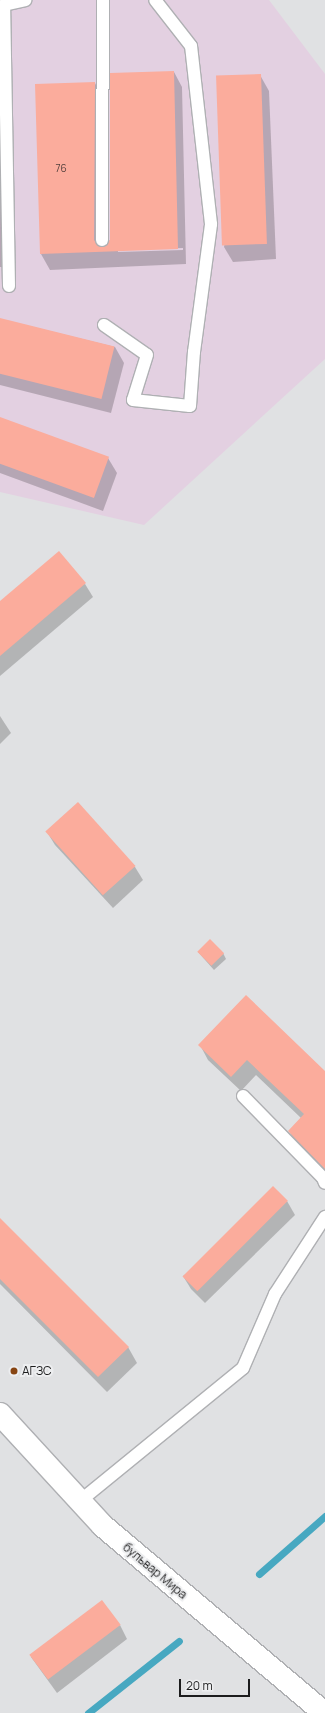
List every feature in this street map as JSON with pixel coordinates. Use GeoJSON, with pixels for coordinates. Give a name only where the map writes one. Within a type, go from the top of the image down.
{"type":"FeatureCollection","features":[{"type":"Feature","properties":{"kind":"street","name":"бульвар Мира"},"geometry":{"type":"LineString","coordinates":[[0,1414],[103,1526],[324,1713]]}},
{"type":"Feature","properties":{"kind":"lane"},"geometry":{"type":"LineString","coordinates":[[9,286],[4,5],[25,0]]}},
{"type":"Feature","properties":{"kind":"lane"},"geometry":{"type":"LineString","coordinates":[[102,240],[103,0]]}},
{"type":"Feature","properties":{"kind":"lane"},"geometry":{"type":"LineString","coordinates":[[104,325],[147,354],[133,400],[190,406],[194,352],[211,224],[191,46],[155,0]]}},
{"type":"Feature","properties":{"kind":"lane"},"geometry":{"type":"LineString","coordinates":[[243,1096],[323,1178],[325,1183]]}},
{"type":"Feature","properties":{"kind":"lane"},"geometry":{"type":"LineString","coordinates":[[80,1501],[244,1368],[275,1294],[325,1216]]}},
{"type":"Feature","properties":{"kind":"shaded area"},"geometry":{"type":"Polygon","coordinates":[[[0,0],[269,0],[325,74],[325,359],[144,525],[0,492],[0,0]]]}},
{"type":"Feature","properties":{"kind":"building"},"geometry":{"type":"Polygon","coordinates":[[[174,71],[178,249],[40,254],[35,84],[95,82],[94,240],[98,246],[102,247],[110,240],[110,73],[174,71]]]}},
{"type":"Feature","properties":{"kind":"building"},"geometry":{"type":"Polygon","coordinates":[[[261,74],[267,244],[222,245],[216,76],[261,74]]]}},
{"type":"Feature","properties":{"kind":"building"},"geometry":{"type":"Polygon","coordinates":[[[0,318],[114,347],[101,399],[0,374],[0,318]]]}},
{"type":"Feature","properties":{"kind":"building"},"geometry":{"type":"Polygon","coordinates":[[[0,417],[109,457],[94,498],[0,464],[0,417]]]}},
{"type":"Feature","properties":{"kind":"building"},"geometry":{"type":"Polygon","coordinates":[[[59,551],[86,583],[0,656],[0,601],[59,551]]]}},
{"type":"Feature","properties":{"kind":"building"},"geometry":{"type":"Polygon","coordinates":[[[78,802],[136,866],[103,895],[45,831],[78,802]]]}},
{"type":"Feature","properties":{"kind":"building"},"geometry":{"type":"Polygon","coordinates":[[[210,939],[224,953],[211,966],[197,952],[210,939]]]}},
{"type":"Feature","properties":{"kind":"building"},"geometry":{"type":"Polygon","coordinates":[[[246,995],[325,1071],[325,1169],[288,1131],[304,1114],[247,1060],[231,1077],[198,1045],[246,995]]]}},
{"type":"Feature","properties":{"kind":"building"},"geometry":{"type":"Polygon","coordinates":[[[273,1186],[288,1201],[197,1291],[182,1277],[273,1186]]]}},
{"type":"Feature","properties":{"kind":"building"},"geometry":{"type":"Polygon","coordinates":[[[0,1218],[129,1347],[98,1377],[0,1279],[0,1218]]]}},
{"type":"Feature","properties":{"kind":"building"},"geometry":{"type":"Polygon","coordinates":[[[102,1600],[121,1625],[48,1680],[29,1655],[102,1600]]]}},
{"type":"Feature","properties":{"kind":"waterway"},"geometry":{"type":"LineString","coordinates":[[259,1574],[325,1516]]}},
{"type":"Feature","properties":{"kind":"waterway"},"geometry":{"type":"LineString","coordinates":[[88,1713],[179,1641]]}},
{"type":"Feature","properties":{"kind":"place","name":"АГЗС"},"geometry":{"type":"Point","coordinates":[14,1371]}}]}
